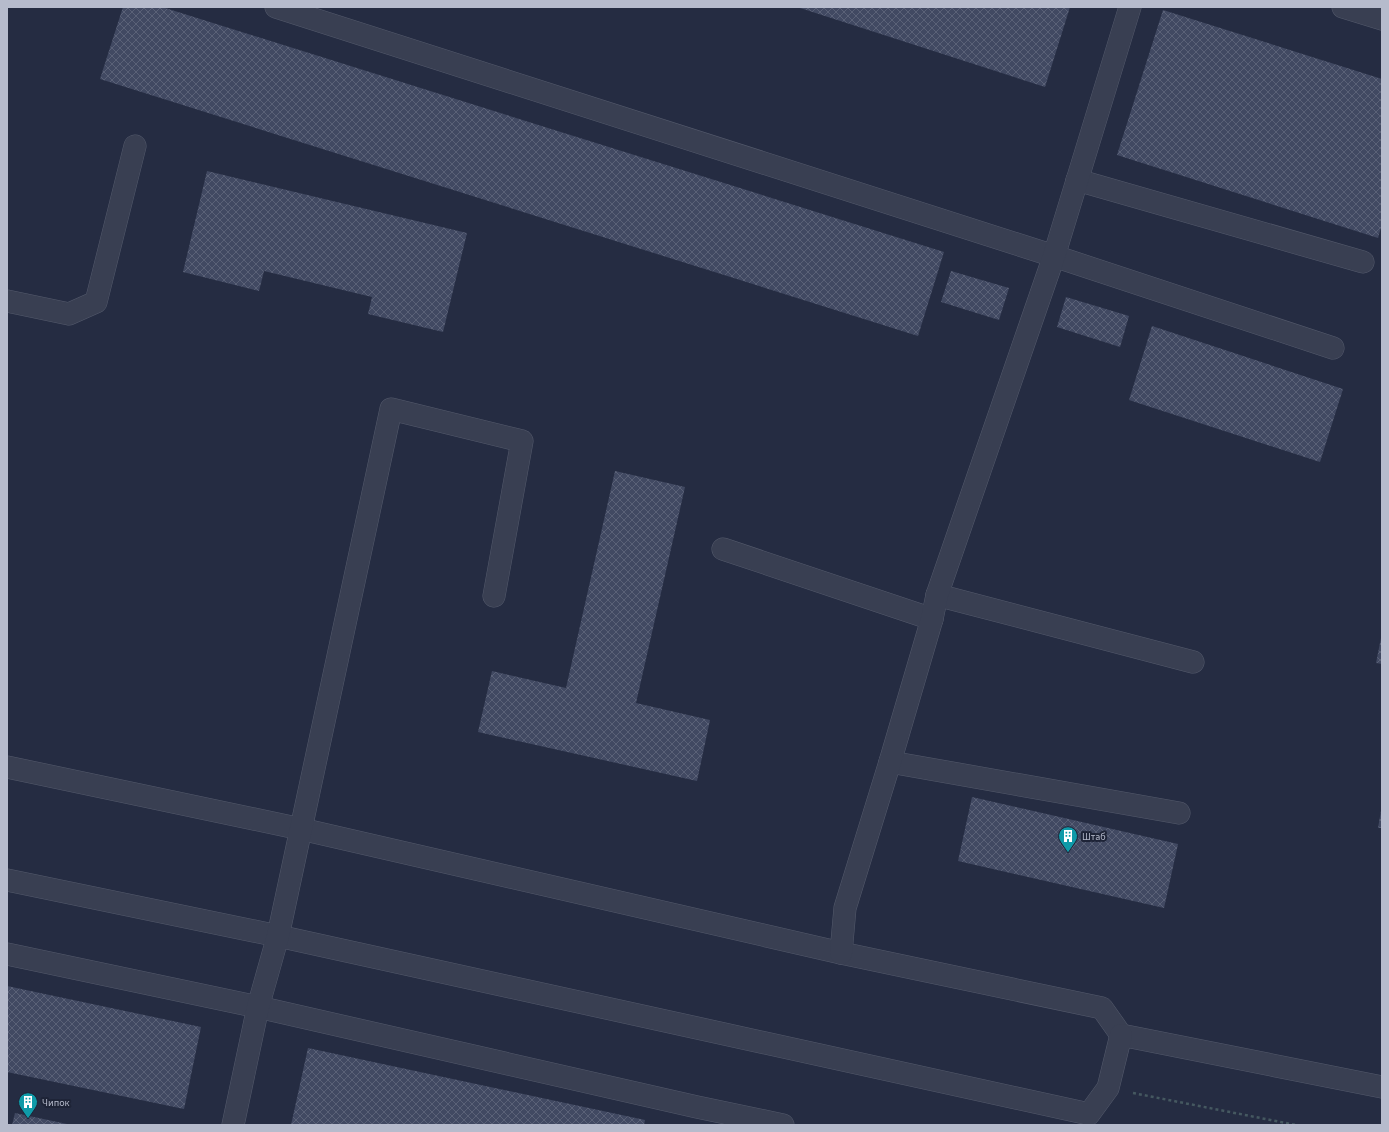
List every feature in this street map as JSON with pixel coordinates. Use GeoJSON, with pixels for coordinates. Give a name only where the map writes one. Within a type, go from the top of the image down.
{"type":"FeatureCollection","features":[{"type":"Feature","properties":{"kind":"street"},"geometry":{"type":"LineString","coordinates":[[276,7],[1054,256],[1333,348]]}},
{"type":"Feature","properties":{"kind":"street"},"geometry":{"type":"LineString","coordinates":[[841,953],[845,908],[890,762],[932,619],[937,595],[1054,256],[1130,7]]}},
{"type":"Feature","properties":{"kind":"street"},"geometry":{"type":"LineString","coordinates":[[1343,7],[1382,19]]}},
{"type":"Feature","properties":{"kind":"street"},"geometry":{"type":"LineString","coordinates":[[7,301],[69,314],[96,302],[136,146]]}},
{"type":"Feature","properties":{"kind":"street"},"geometry":{"type":"LineString","coordinates":[[1077,180],[1363,262]]}},
{"type":"Feature","properties":{"kind":"street"},"geometry":{"type":"LineString","coordinates":[[233,1125],[258,1007],[278,936],[302,829],[391,409],[522,441],[494,596]]}},
{"type":"Feature","properties":{"kind":"street"},"geometry":{"type":"LineString","coordinates":[[723,549],[932,619]]}},
{"type":"Feature","properties":{"kind":"street"},"geometry":{"type":"LineString","coordinates":[[937,595],[1193,662]]}},
{"type":"Feature","properties":{"kind":"street"},"geometry":{"type":"LineString","coordinates":[[890,762],[1179,813]]}},
{"type":"Feature","properties":{"kind":"street"},"geometry":{"type":"LineString","coordinates":[[7,767],[302,829],[841,953],[1102,1008],[1121,1035],[1382,1087]]}},
{"type":"Feature","properties":{"kind":"street"},"geometry":{"type":"LineString","coordinates":[[7,880],[278,936],[1088,1120],[1108,1088],[1121,1035]]}},
{"type":"Feature","properties":{"kind":"street"},"geometry":{"type":"LineString","coordinates":[[7,954],[258,1007],[697,1107],[783,1125]]}},
{"type":"Feature","properties":{"kind":"path"},"geometry":{"type":"LineString","coordinates":[[1108,1088],[1296,1125]]}},
{"type":"Feature","properties":{"kind":"building"},"geometry":{"type":"Polygon","coordinates":[[[123,7],[162,7],[944,252],[918,336],[100,79],[123,7]]]}},
{"type":"Feature","properties":{"kind":"building"},"geometry":{"type":"Polygon","coordinates":[[[797,7],[1070,7],[1045,87],[797,7]]]}},
{"type":"Feature","properties":{"kind":"building"},"geometry":{"type":"Polygon","coordinates":[[[1163,10],[1382,79],[1382,224],[1378,238],[1117,155],[1163,10]]]}},
{"type":"Feature","properties":{"kind":"building"},"geometry":{"type":"Polygon","coordinates":[[[207,171],[467,233],[443,332],[368,314],[372,297],[264,271],[259,291],[183,272],[207,171]]]}},
{"type":"Feature","properties":{"kind":"building"},"geometry":{"type":"Polygon","coordinates":[[[951,271],[1009,288],[999,320],[941,302],[951,271]]]}},
{"type":"Feature","properties":{"kind":"building"},"geometry":{"type":"Polygon","coordinates":[[[1066,297],[1129,316],[1120,347],[1057,327],[1066,297]]]}},
{"type":"Feature","properties":{"kind":"building"},"geometry":{"type":"Polygon","coordinates":[[[1152,326],[1343,389],[1320,462],[1129,400],[1152,326]]]}},
{"type":"Feature","properties":{"kind":"building"},"geometry":{"type":"Polygon","coordinates":[[[615,471],[685,487],[636,703],[710,720],[697,781],[478,732],[492,671],[566,688],[615,471]]]}},
{"type":"Feature","properties":{"kind":"building"},"geometry":{"type":"Polygon","coordinates":[[[1382,638],[1382,664],[1376,663],[1382,638]]]}},
{"type":"Feature","properties":{"kind":"building","name":"Штаб"},"geometry":{"type":"Polygon","coordinates":[[[972,797],[1178,844],[1164,908],[958,861],[972,797]]]}},
{"type":"Feature","properties":{"kind":"building"},"geometry":{"type":"Polygon","coordinates":[[[1381,811],[1382,828],[1378,828],[1381,811]]]}},
{"type":"Feature","properties":{"kind":"building"},"geometry":{"type":"Polygon","coordinates":[[[7,986],[201,1027],[184,1109],[7,1072],[7,986]]]}},
{"type":"Feature","properties":{"kind":"building"},"geometry":{"type":"Polygon","coordinates":[[[308,1048],[645,1120],[644,1125],[291,1125],[308,1048]]]}},
{"type":"Feature","properties":{"kind":"building","name":"Чипок"},"geometry":{"type":"Polygon","coordinates":[[[15,1113],[67,1124],[67,1125],[12,1125],[15,1113]]]}},
{"type":"Feature","properties":{"kind":"place","name":"Штаб"},"geometry":{"type":"Point","coordinates":[1068,853]}},
{"type":"Feature","properties":{"kind":"place","name":"Чипок"},"geometry":{"type":"Point","coordinates":[28,1119]}}]}
